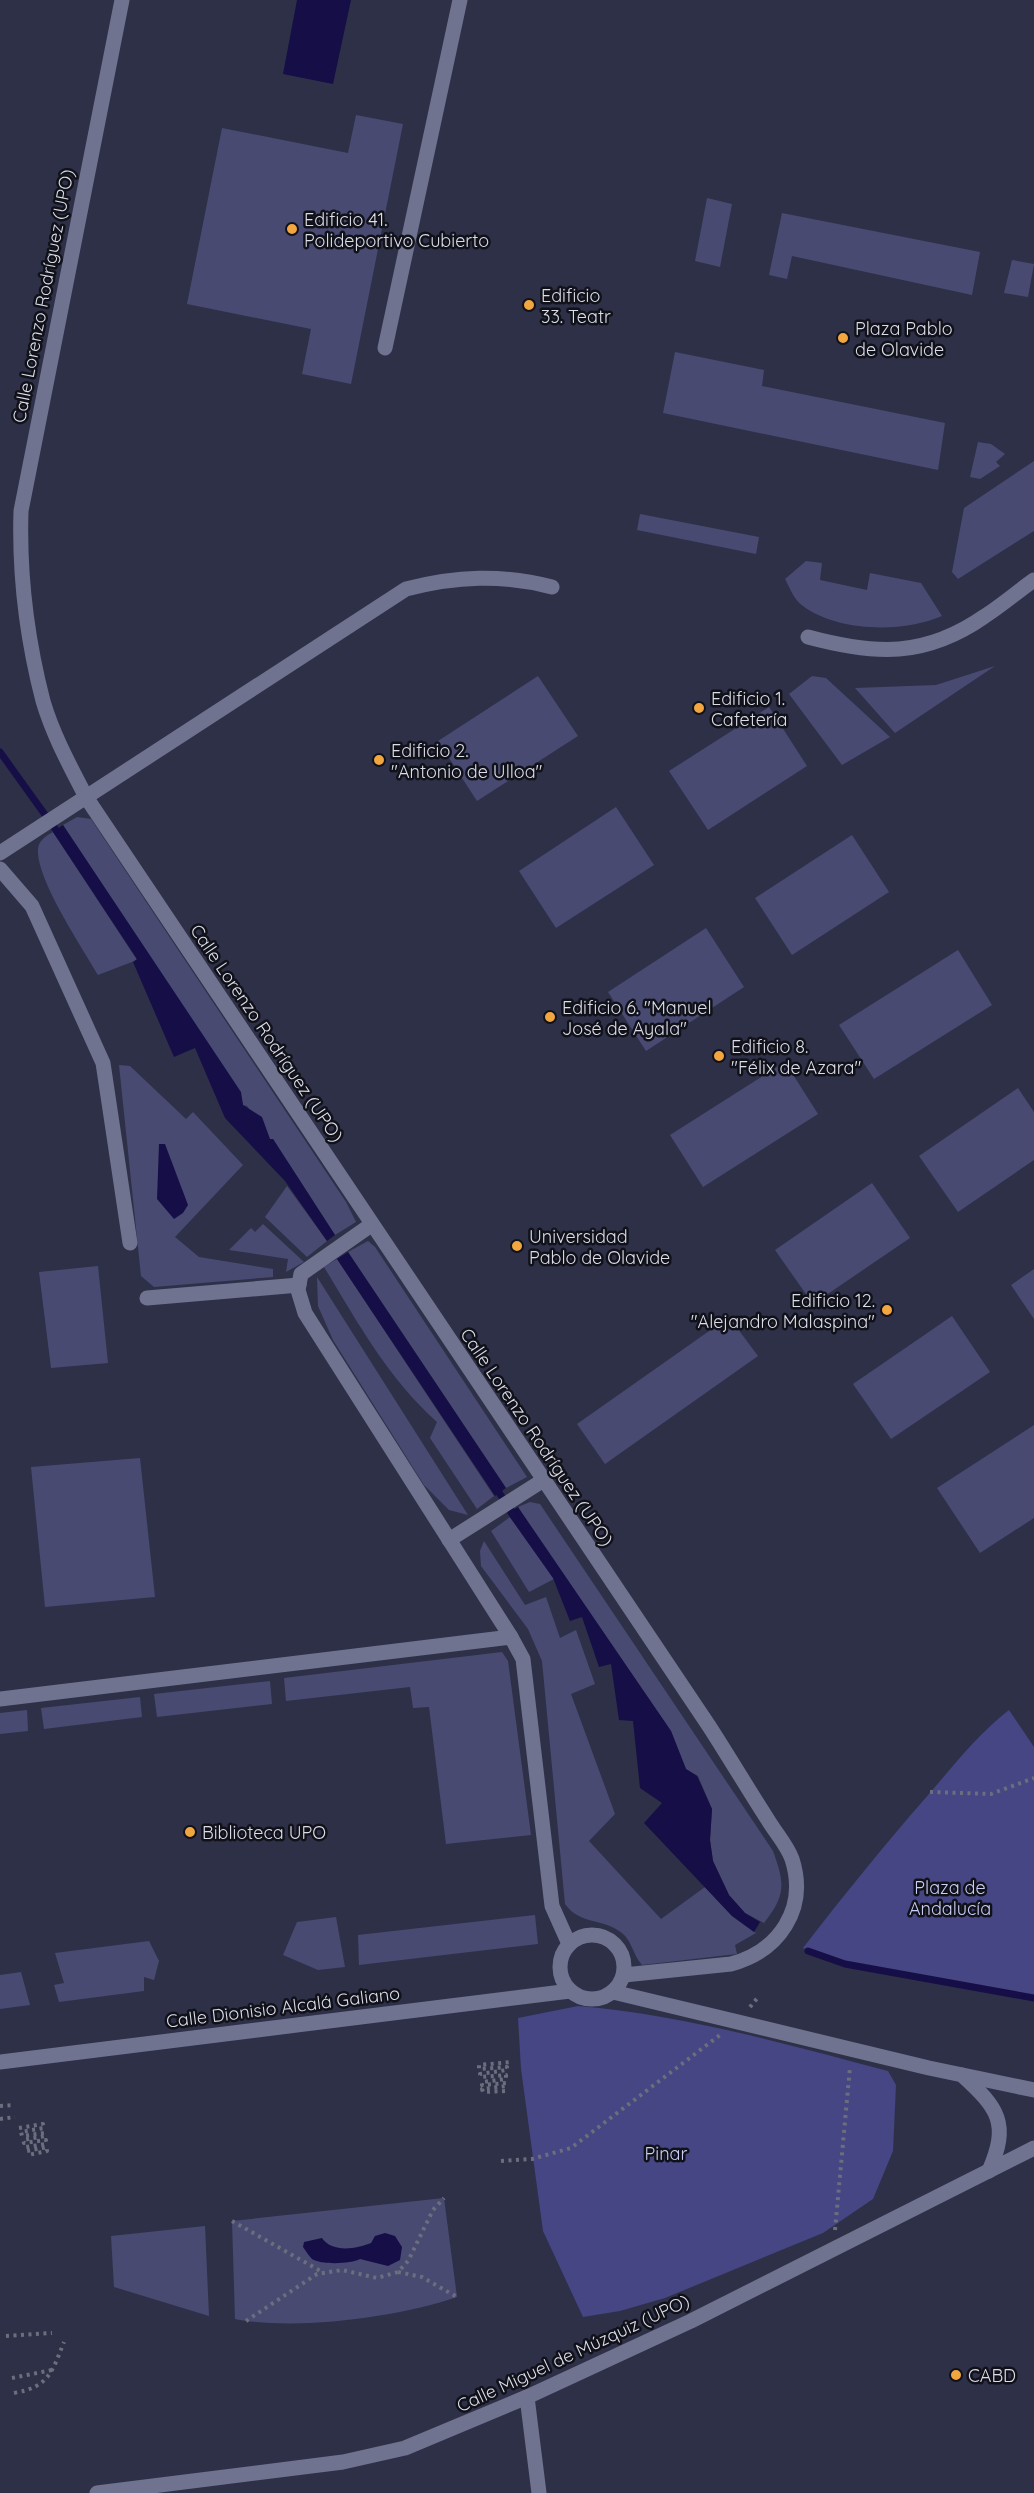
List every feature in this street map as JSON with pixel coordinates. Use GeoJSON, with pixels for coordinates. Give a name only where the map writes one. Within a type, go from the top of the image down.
{"type":"FeatureCollection","features":[{"type":"Feature","properties":{"kind":"street","name":"Calle Lorenzo Rodríguez (UPO)"},"geometry":{"type":"LineString","coordinates":[[122,0],[21,511],[19,563],[44,702],[62,750],[86,797],[542,1481],[709,1726],[792,1858],[796,1889],[788,1923],[771,1945],[748,1959],[732,1964],[624,1975]]}},
{"type":"Feature","properties":{"kind":"street"},"geometry":{"type":"LineString","coordinates":[[385,348],[460,0]]}},
{"type":"Feature","properties":{"kind":"street"},"geometry":{"type":"LineString","coordinates":[[0,854],[406,589],[444,579],[499,577],[552,587]]}},
{"type":"Feature","properties":{"kind":"street"},"geometry":{"type":"LineString","coordinates":[[808,637],[852,649],[894,651],[923,645],[966,628],[1034,580]]}},
{"type":"Feature","properties":{"kind":"street"},"geometry":{"type":"LineString","coordinates":[[999,606],[1034,591]]}},
{"type":"Feature","properties":{"kind":"street"},"geometry":{"type":"LineString","coordinates":[[0,869],[32,906],[103,1063],[130,1243]]}},
{"type":"Feature","properties":{"kind":"street"},"geometry":{"type":"LineString","coordinates":[[371,1225],[301,1274],[299,1285],[305,1313],[523,1659],[552,1906],[569,1944]]}},
{"type":"Feature","properties":{"kind":"street"},"geometry":{"type":"LineString","coordinates":[[147,1298],[299,1285]]}},
{"type":"Feature","properties":{"kind":"street"},"geometry":{"type":"LineString","coordinates":[[449,1540],[542,1481]]}},
{"type":"Feature","properties":{"kind":"street"},"geometry":{"type":"LineString","coordinates":[[0,1699],[511,1637]]}},
{"type":"Feature","properties":{"kind":"street"},"geometry":{"type":"LineString","coordinates":[[613,1992],[624,1975],[622,1954],[608,1939],[588,1935],[569,1944],[560,1964],[561,1975],[570,1990],[583,1998],[594,1999],[613,1992],[1034,2090]]}},
{"type":"Feature","properties":{"kind":"street","name":"Calle Dionisio Alcalá Galiano"},"geometry":{"type":"LineString","coordinates":[[2,2061],[570,1990]]}},
{"type":"Feature","properties":{"kind":"street"},"geometry":{"type":"LineString","coordinates":[[962,2075],[991,2106],[1000,2124],[1000,2141],[989,2170]]}},
{"type":"Feature","properties":{"kind":"street","name":"Calle Miguel de Múzquiz (UPO)"},"geometry":{"type":"LineString","coordinates":[[96,2493],[343,2462],[405,2448],[526,2397],[691,2321],[1034,2148]]}},
{"type":"Feature","properties":{"kind":"street"},"geometry":{"type":"LineString","coordinates":[[526,2397],[539,2493]]}},
{"type":"Feature","properties":{"kind":"path"},"geometry":{"type":"LineString","coordinates":[[930,1792],[991,1794],[1034,1778]]}},
{"type":"Feature","properties":{"kind":"path"},"geometry":{"type":"LineString","coordinates":[[746,2012],[759,1996]]}},
{"type":"Feature","properties":{"kind":"path"},"geometry":{"type":"LineString","coordinates":[[501,2161],[532,2159],[571,2148],[647,2088],[728,2030]]}},
{"type":"Feature","properties":{"kind":"path"},"geometry":{"type":"LineString","coordinates":[[833,2249],[851,2048]]}},
{"type":"Feature","properties":{"kind":"path"},"geometry":{"type":"LineString","coordinates":[[505,2091],[483,2092],[482,2089],[506,2086],[506,2083],[482,2085],[482,2082],[506,2079],[506,2075],[481,2077],[480,2074],[507,2070],[507,2067],[480,2069],[479,2066],[511,2062]]}},
{"type":"Feature","properties":{"kind":"path"},"geometry":{"type":"LineString","coordinates":[[0,2106],[13,2105]]}},
{"type":"Feature","properties":{"kind":"path"},"geometry":{"type":"LineString","coordinates":[[0,2119],[15,2117]]}},
{"type":"Feature","properties":{"kind":"path"},"geometry":{"type":"LineString","coordinates":[[19,2128],[43,2124],[44,2128],[21,2132],[22,2136],[44,2133],[45,2136],[23,2140],[24,2143],[46,2140],[46,2144],[26,2147],[27,2151],[47,2148],[48,2151],[28,2155]]}},
{"type":"Feature","properties":{"kind":"path"},"geometry":{"type":"LineString","coordinates":[[398,2272],[408,2261],[433,2210],[444,2198]]}},
{"type":"Feature","properties":{"kind":"path"},"geometry":{"type":"LineString","coordinates":[[232,2221],[325,2273]]}},
{"type":"Feature","properties":{"kind":"path"},"geometry":{"type":"LineString","coordinates":[[246,2321],[311,2276],[342,2270],[377,2278],[398,2272],[422,2277],[457,2297]]}},
{"type":"Feature","properties":{"kind":"path"},"geometry":{"type":"LineString","coordinates":[[6,2336],[52,2333]]}},
{"type":"Feature","properties":{"kind":"path"},"geometry":{"type":"LineString","coordinates":[[14,2393],[38,2386],[53,2370],[64,2342]]}},
{"type":"Feature","properties":{"kind":"path"},"geometry":{"type":"LineString","coordinates":[[12,2378],[53,2370]]}},
{"type":"Feature","properties":{"kind":"shaded area","name":"Universidad Pablo de Olavide"},"geometry":{"type":"Polygon","coordinates":[[[0,0],[1034,0],[1034,2493],[0,2493],[0,0]]]}},
{"type":"Feature","properties":{"kind":"shaded area"},"geometry":{"type":"Polygon","coordinates":[[[297,0],[351,0],[333,84],[283,74],[297,0]]]}},
{"type":"Feature","properties":{"kind":"shaded area","name":"Edificio 41. Polideportivo Cubierto"},"geometry":{"type":"Polygon","coordinates":[[[356,115],[403,124],[351,384],[302,374],[311,329],[187,304],[222,128],[348,153],[356,115]]]}},
{"type":"Feature","properties":{"kind":"shaded area"},"geometry":{"type":"Polygon","coordinates":[[[707,198],[732,204],[720,267],[695,261],[707,198]]]}},
{"type":"Feature","properties":{"kind":"shaded area"},"geometry":{"type":"Polygon","coordinates":[[[782,213],[980,252],[972,295],[792,256],[787,279],[769,275],[782,213]]]}},
{"type":"Feature","properties":{"kind":"shaded area"},"geometry":{"type":"Polygon","coordinates":[[[1012,260],[1034,264],[1028,297],[1004,293],[1012,260]]]}},
{"type":"Feature","properties":{"kind":"shaded area"},"geometry":{"type":"Polygon","coordinates":[[[675,352],[764,370],[762,386],[945,423],[938,470],[663,413],[675,352]]]}},
{"type":"Feature","properties":{"kind":"shaded area"},"geometry":{"type":"Polygon","coordinates":[[[978,442],[991,444],[1005,454],[996,462],[1000,466],[980,479],[970,477],[978,442]]]}},
{"type":"Feature","properties":{"kind":"shaded area"},"geometry":{"type":"Polygon","coordinates":[[[1034,461],[1034,531],[958,579],[952,572],[964,508],[1034,461]]]}},
{"type":"Feature","properties":{"kind":"shaded area"},"geometry":{"type":"Polygon","coordinates":[[[640,514],[759,537],[756,554],[637,530],[640,514]]]}},
{"type":"Feature","properties":{"kind":"shaded area"},"geometry":{"type":"Polygon","coordinates":[[[806,561],[822,563],[820,580],[867,590],[870,573],[921,583],[942,616],[909,625],[871,627],[834,621],[817,615],[797,601],[785,579],[806,561]]]}},
{"type":"Feature","properties":{"kind":"shaded area"},"geometry":{"type":"Polygon","coordinates":[[[995,666],[895,733],[855,688],[936,685],[995,666]]]}},
{"type":"Feature","properties":{"kind":"shaded area"},"geometry":{"type":"Polygon","coordinates":[[[538,676],[578,736],[477,801],[438,741],[538,676]]]}},
{"type":"Feature","properties":{"kind":"shaded area"},"geometry":{"type":"Polygon","coordinates":[[[812,676],[826,678],[890,737],[842,765],[789,694],[812,676]]]}},
{"type":"Feature","properties":{"kind":"shaded area"},"geometry":{"type":"Polygon","coordinates":[[[769,707],[807,766],[708,830],[669,771],[769,707]]]}},
{"type":"Feature","properties":{"kind":"shaded area"},"geometry":{"type":"Polygon","coordinates":[[[616,807],[654,865],[556,928],[519,871],[616,807]]]}},
{"type":"Feature","properties":{"kind":"shaded area"},"geometry":{"type":"Polygon","coordinates":[[[77,817],[91,819],[346,1202],[356,1222],[335,1235],[273,1139],[270,1139],[247,1106],[243,1105],[240,1092],[63,825],[77,817]]]}},
{"type":"Feature","properties":{"kind":"shaded area"},"geometry":{"type":"Polygon","coordinates":[[[63,825],[241,1092],[243,1105],[262,1117],[270,1139],[273,1139],[335,1235],[327,1241],[285,1181],[225,1118],[195,1048],[174,1057],[133,962],[137,959],[53,832],[63,825]]]}},
{"type":"Feature","properties":{"kind":"shaded area"},"geometry":{"type":"Polygon","coordinates":[[[53,832],[137,960],[98,975],[61,913],[39,862],[40,843],[53,832]]]}},
{"type":"Feature","properties":{"kind":"shaded area"},"geometry":{"type":"Polygon","coordinates":[[[852,835],[889,892],[792,955],[755,898],[852,835]]]}},
{"type":"Feature","properties":{"kind":"shaded area"},"geometry":{"type":"Polygon","coordinates":[[[706,928],[744,987],[646,1051],[608,992],[706,928]]]}},
{"type":"Feature","properties":{"kind":"shaded area"},"geometry":{"type":"Polygon","coordinates":[[[958,950],[992,1005],[874,1079],[839,1025],[958,950]]]}},
{"type":"Feature","properties":{"kind":"shaded area"},"geometry":{"type":"Polygon","coordinates":[[[785,1062],[818,1114],[703,1187],[670,1135],[785,1062]]]}},
{"type":"Feature","properties":{"kind":"shaded area"},"geometry":{"type":"Polygon","coordinates":[[[119,1065],[130,1066],[186,1119],[193,1112],[243,1165],[175,1237],[199,1257],[273,1269],[273,1277],[154,1287],[141,1276],[119,1065]]]}},
{"type":"Feature","properties":{"kind":"shaded area"},"geometry":{"type":"Polygon","coordinates":[[[1018,1088],[1034,1112],[1034,1160],[958,1212],[919,1156],[1018,1088]]]}},
{"type":"Feature","properties":{"kind":"shaded area"},"geometry":{"type":"Polygon","coordinates":[[[159,1144],[165,1144],[188,1205],[183,1213],[174,1219],[157,1199],[159,1144]]]}},
{"type":"Feature","properties":{"kind":"shaded area"},"geometry":{"type":"Polygon","coordinates":[[[872,1183],[910,1238],[813,1304],[775,1250],[872,1183]]]}},
{"type":"Feature","properties":{"kind":"shaded area"},"geometry":{"type":"Polygon","coordinates":[[[287,1186],[327,1241],[307,1257],[265,1217],[287,1186]]]}},
{"type":"Feature","properties":{"kind":"shaded area"},"geometry":{"type":"Polygon","coordinates":[[[263,1224],[304,1262],[286,1272],[288,1259],[229,1250],[251,1228],[255,1232],[263,1224]]]}},
{"type":"Feature","properties":{"kind":"shaded area"},"geometry":{"type":"Polygon","coordinates":[[[368,1241],[375,1247],[527,1477],[506,1488],[348,1252],[368,1241]]]}},
{"type":"Feature","properties":{"kind":"shaded area"},"geometry":{"type":"Polygon","coordinates":[[[348,1252],[506,1488],[495,1496],[337,1259],[348,1252]]]}},
{"type":"Feature","properties":{"kind":"shaded area"},"geometry":{"type":"Polygon","coordinates":[[[337,1259],[494,1496],[477,1509],[430,1438],[437,1422],[403,1387],[389,1368],[324,1267],[337,1259]]]}},
{"type":"Feature","properties":{"kind":"shaded area"},"geometry":{"type":"Polygon","coordinates":[[[98,1266],[108,1363],[51,1368],[39,1272],[98,1266]]]}},
{"type":"Feature","properties":{"kind":"shaded area"},"geometry":{"type":"Polygon","coordinates":[[[1034,1269],[1034,1319],[1011,1285],[1034,1269]]]}},
{"type":"Feature","properties":{"kind":"shaded area"},"geometry":{"type":"Polygon","coordinates":[[[317,1277],[468,1515],[449,1510],[424,1485],[333,1340],[318,1306],[317,1277]]]}},
{"type":"Feature","properties":{"kind":"shaded area"},"geometry":{"type":"Polygon","coordinates":[[[952,1316],[990,1372],[891,1439],[853,1384],[952,1316]]]}},
{"type":"Feature","properties":{"kind":"shaded area"},"geometry":{"type":"Polygon","coordinates":[[[729,1317],[758,1356],[605,1464],[577,1424],[729,1317]]]}},
{"type":"Feature","properties":{"kind":"shaded area"},"geometry":{"type":"Polygon","coordinates":[[[1034,1425],[1034,1518],[980,1553],[937,1488],[1034,1425]]]}},
{"type":"Feature","properties":{"kind":"shaded area"},"geometry":{"type":"Polygon","coordinates":[[[140,1458],[155,1597],[45,1607],[31,1467],[140,1458]]]}},
{"type":"Feature","properties":{"kind":"shaded area"},"geometry":{"type":"Polygon","coordinates":[[[530,1502],[540,1504],[773,1851],[780,1872],[780,1897],[764,1923],[745,1913],[729,1895],[713,1861],[710,1840],[712,1809],[698,1776],[686,1769],[671,1731],[521,1513],[518,1507],[530,1502]]]}},
{"type":"Feature","properties":{"kind":"shaded area"},"geometry":{"type":"Polygon","coordinates":[[[518,1507],[671,1731],[686,1769],[697,1776],[712,1809],[710,1840],[713,1861],[729,1895],[745,1913],[760,1922],[754,1932],[732,1916],[644,1823],[662,1803],[640,1788],[633,1721],[619,1720],[611,1664],[599,1667],[582,1617],[570,1621],[553,1578],[507,1513],[518,1507]]]}},
{"type":"Feature","properties":{"kind":"shaded area"},"geometry":{"type":"Polygon","coordinates":[[[510,1517],[554,1579],[529,1592],[491,1531],[510,1517]]]}},
{"type":"Feature","properties":{"kind":"shaded area"},"geometry":{"type":"Polygon","coordinates":[[[484,1541],[525,1605],[546,1597],[560,1638],[576,1630],[595,1684],[571,1694],[615,1814],[589,1841],[661,1919],[705,1887],[732,1916],[756,1933],[735,1945],[737,1954],[642,1965],[622,1933],[615,1928],[578,1915],[565,1904],[542,1661],[528,1629],[481,1566],[480,1551],[484,1541]]]}},
{"type":"Feature","properties":{"kind":"shaded area"},"geometry":{"type":"Polygon","coordinates":[[[502,1652],[508,1661],[531,1835],[446,1844],[429,1707],[413,1708],[410,1687],[286,1701],[284,1678],[502,1652]]]}},
{"type":"Feature","properties":{"kind":"shaded area"},"geometry":{"type":"Polygon","coordinates":[[[270,1681],[272,1704],[157,1717],[154,1694],[270,1681]]]}},
{"type":"Feature","properties":{"kind":"shaded area"},"geometry":{"type":"Polygon","coordinates":[[[140,1697],[142,1717],[44,1729],[41,1708],[140,1697]]]}},
{"type":"Feature","properties":{"kind":"shaded area"},"geometry":{"type":"Polygon","coordinates":[[[27,1710],[28,1731],[0,1734],[0,1713],[27,1710]]]}},
{"type":"Feature","properties":{"kind":"shaded area"},"geometry":{"type":"Polygon","coordinates":[[[535,1915],[538,1944],[359,1965],[358,1935],[535,1915]]]}},
{"type":"Feature","properties":{"kind":"shaded area"},"geometry":{"type":"Polygon","coordinates":[[[336,1917],[345,1967],[318,1970],[283,1955],[297,1922],[336,1917]]]}},
{"type":"Feature","properties":{"kind":"shaded area"},"geometry":{"type":"Polygon","coordinates":[[[149,1941],[159,1961],[154,1980],[144,1977],[144,1991],[59,2002],[54,1985],[64,1983],[55,1953],[149,1941]]]}},
{"type":"Feature","properties":{"kind":"shaded area"},"geometry":{"type":"Polygon","coordinates":[[[21,1972],[30,2005],[0,2009],[0,1975],[21,1972]]]}},
{"type":"Feature","properties":{"kind":"shaded area"},"geometry":{"type":"Polygon","coordinates":[[[444,2198],[457,2297],[406,2311],[317,2323],[235,2319],[232,2221],[444,2198]]]}},
{"type":"Feature","properties":{"kind":"shaded area"},"geometry":{"type":"Polygon","coordinates":[[[205,2226],[209,2316],[114,2287],[111,2236],[205,2226]]]}},
{"type":"Feature","properties":{"kind":"shaded area"},"geometry":{"type":"Polygon","coordinates":[[[385,2233],[395,2236],[402,2247],[400,2260],[388,2266],[360,2259],[343,2263],[316,2261],[303,2247],[304,2242],[322,2238],[326,2243],[338,2248],[358,2247],[371,2243],[375,2236],[385,2233]]]}},
{"type":"Feature","properties":{"kind":"green space","name":"Plaza de Andalucía"},"geometry":{"type":"Polygon","coordinates":[[[1009,1710],[1034,1747],[1034,1998],[845,1964],[803,1948],[849,1889],[957,1761],[987,1729],[1009,1710]]]}},
{"type":"Feature","properties":{"kind":"green space","name":"Pinar"},"geometry":{"type":"Polygon","coordinates":[[[578,2006],[696,2023],[888,2071],[896,2085],[893,2151],[873,2199],[823,2233],[665,2298],[620,2311],[583,2317],[543,2231],[521,2069],[518,2018],[578,2006]]]}},
{"type":"Feature","properties":{"kind":"waterway"},"geometry":{"type":"LineString","coordinates":[[0,752],[61,837]]}},
{"type":"Feature","properties":{"kind":"waterway"},"geometry":{"type":"LineString","coordinates":[[494,1485],[516,1518]]}},
{"type":"Feature","properties":{"kind":"waterway"},"geometry":{"type":"LineString","coordinates":[[808,1951],[845,1964],[1034,1998]]}},
{"type":"Feature","properties":{"kind":"place","name":"Edificio 41. Polideportivo Cubierto"},"geometry":{"type":"Point","coordinates":[292,229]}},
{"type":"Feature","properties":{"kind":"place","name":"Edificio 33. Teatr"},"geometry":{"type":"Point","coordinates":[529,305]}},
{"type":"Feature","properties":{"kind":"place","name":"Plaza Pablo de Olavide"},"geometry":{"type":"Point","coordinates":[843,338]}},
{"type":"Feature","properties":{"kind":"place","name":"Edificio 1. Cafetería"},"geometry":{"type":"Point","coordinates":[699,708]}},
{"type":"Feature","properties":{"kind":"place","name":"Edificio 2. \"Antonio de Ulloa\""},"geometry":{"type":"Point","coordinates":[379,760]}},
{"type":"Feature","properties":{"kind":"place","name":"Edificio 6. \"Manuel José de Ayala\""},"geometry":{"type":"Point","coordinates":[550,1017]}},
{"type":"Feature","properties":{"kind":"place","name":"Edificio 8. \"Félix de Azara\""},"geometry":{"type":"Point","coordinates":[719,1056]}},
{"type":"Feature","properties":{"kind":"place","name":"Universidad Pablo de Olavide"},"geometry":{"type":"Point","coordinates":[517,1246]}},
{"type":"Feature","properties":{"kind":"place","name":"Edificio 12. \"Alejandro Malaspina\""},"geometry":{"type":"Point","coordinates":[887,1310]}},
{"type":"Feature","properties":{"kind":"place","name":"Biblioteca UPO"},"geometry":{"type":"Point","coordinates":[190,1832]}},
{"type":"Feature","properties":{"kind":"place","name":"CABD"},"geometry":{"type":"Point","coordinates":[956,2375]}}]}
